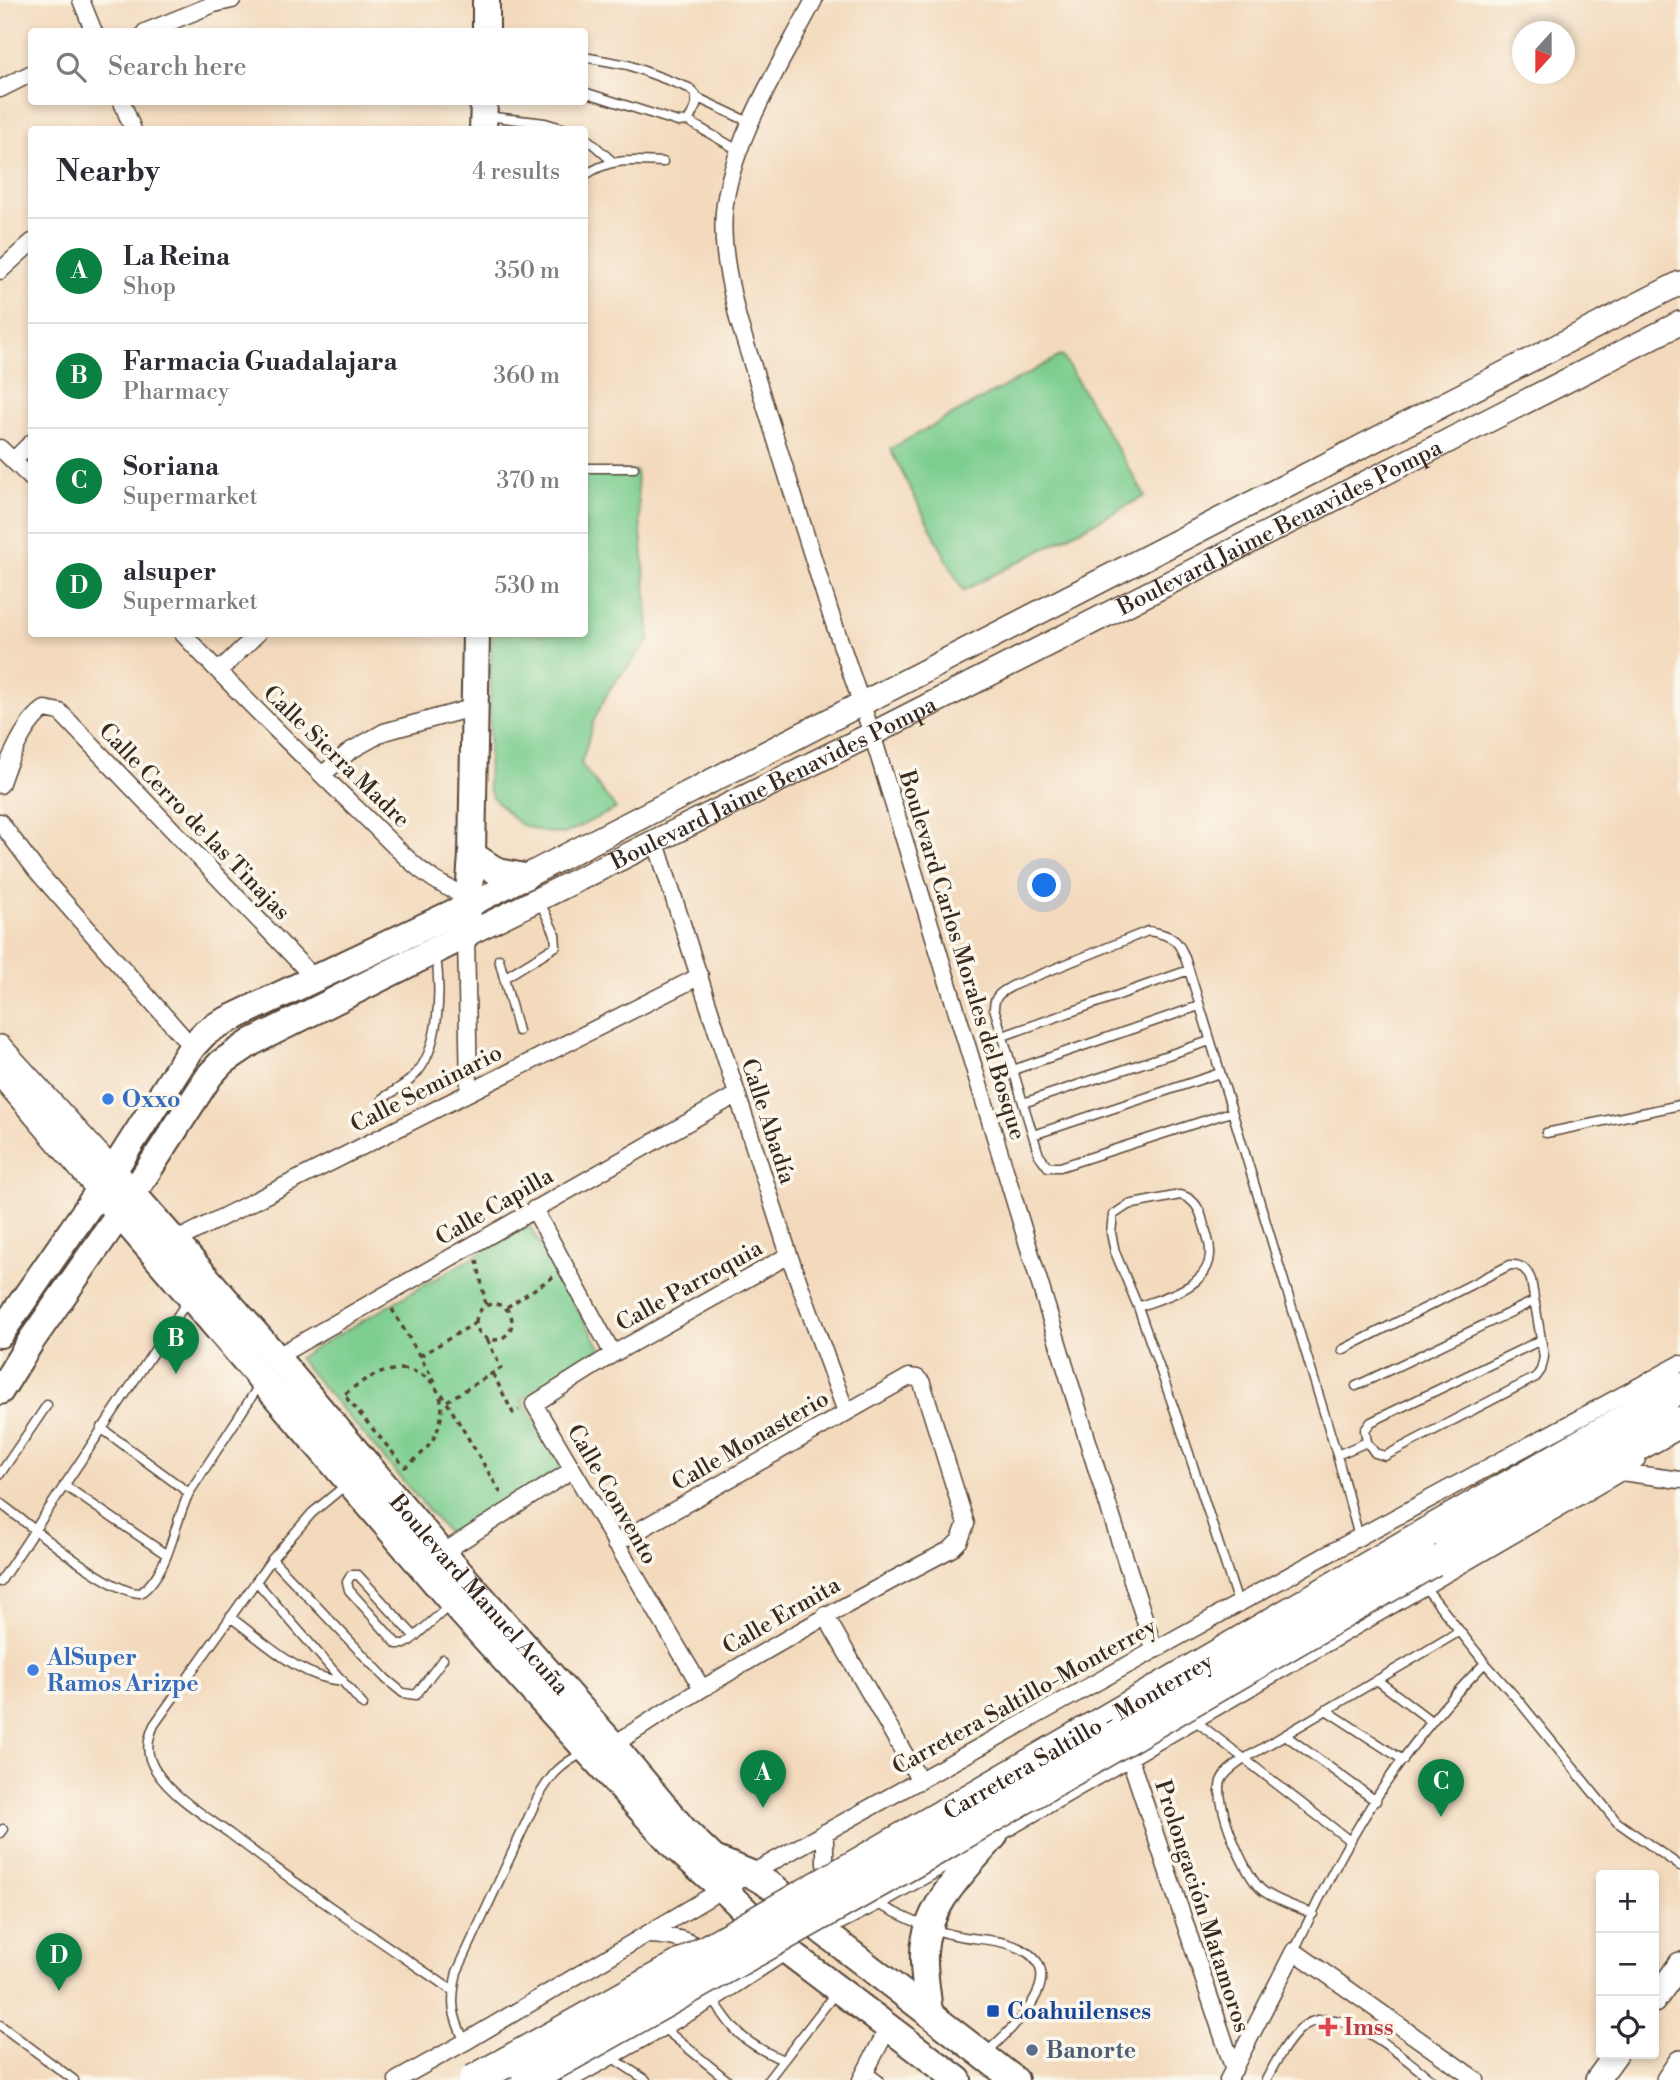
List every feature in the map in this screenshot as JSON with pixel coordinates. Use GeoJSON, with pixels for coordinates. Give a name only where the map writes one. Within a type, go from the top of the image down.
{"type":"FeatureCollection","features":[{"type":"Feature","properties":{"kind":"highway","name":"Carretera Saltillo - Monterrey"},"geometry":{"type":"LineString","coordinates":[[527,2080],[946,1844],[1428,1560],[1680,1388]]}},
{"type":"Feature","properties":{"kind":"highway","name":"Carretera Saltillo - Monterrey"},"geometry":{"type":"LineString","coordinates":[[474,2080],[941,1816],[1428,1560],[1680,1423]]}},
{"type":"Feature","properties":{"kind":"main road"},"geometry":{"type":"LineString","coordinates":[[486,0],[486,28]]}},
{"type":"Feature","properties":{"kind":"main road"},"geometry":{"type":"LineString","coordinates":[[466,935],[472,855],[476,637]]}},
{"type":"Feature","properties":{"kind":"main road"},"geometry":{"type":"LineString","coordinates":[[472,855],[498,872],[524,877]]}},
{"type":"Feature","properties":{"kind":"main road","name":"Boulevard Jaime Benavides Pompa"},"geometry":{"type":"LineString","coordinates":[[4,1317],[106,1181],[192,1047],[205,1033],[469,901]]}},
{"type":"Feature","properties":{"kind":"main road","name":"Boulevard Jaime Benavides Pompa"},"geometry":{"type":"LineString","coordinates":[[0,1391],[210,1074],[221,1063],[252,1042],[466,935]]}},
{"type":"Feature","properties":{"kind":"main road","name":"Boulevard Manuel Acuña"},"geometry":{"type":"LineString","coordinates":[[106,1181],[189,1297],[261,1381],[359,1475]]}},
{"type":"Feature","properties":{"kind":"main road","name":"Boulevard Manuel Acuña"},"geometry":{"type":"LineString","coordinates":[[125,1205],[175,1241],[276,1357],[359,1475],[462,1594],[586,1752],[676,1848],[786,1950],[958,2080]]}},
{"type":"Feature","properties":{"kind":"main road","name":"Boulevard Manuel Acuña"},"geometry":{"type":"LineString","coordinates":[[462,1594],[613,1745],[699,1845],[714,1858],[751,1874],[776,1889],[821,1930],[1015,2080]]}},
{"type":"Feature","properties":{"kind":"main road"},"geometry":{"type":"LineString","coordinates":[[929,2012],[923,1952],[928,1926],[940,1902],[993,1836]]}},
{"type":"Feature","properties":{"kind":"street"},"geometry":{"type":"LineString","coordinates":[[81,0],[92,28]]}},
{"type":"Feature","properties":{"kind":"street"},"geometry":{"type":"LineString","coordinates":[[155,28],[214,4],[232,0]]}},
{"type":"Feature","properties":{"kind":"street","name":"Boulevard Carlos Morales del Bosque"},"geometry":{"type":"LineString","coordinates":[[814,0],[738,150],[727,189],[724,214],[728,275],[735,308],[798,512],[872,734],[1154,1649]]}},
{"type":"Feature","properties":{"kind":"street"},"geometry":{"type":"LineString","coordinates":[[0,89],[28,75]]}},
{"type":"Feature","properties":{"kind":"street"},"geometry":{"type":"LineString","coordinates":[[123,105],[131,126]]}},
{"type":"Feature","properties":{"kind":"street"},"geometry":{"type":"LineString","coordinates":[[0,271],[28,246]]}},
{"type":"Feature","properties":{"kind":"street","name":"Boulevard Jaime Benavides Pompa"},"geometry":{"type":"LineString","coordinates":[[469,901],[524,877],[1680,283]]}},
{"type":"Feature","properties":{"kind":"street","name":"Boulevard Jaime Benavides Pompa"},"geometry":{"type":"LineString","coordinates":[[466,935],[656,843],[1680,323]]}},
{"type":"Feature","properties":{"kind":"street"},"geometry":{"type":"LineString","coordinates":[[13,461],[28,446]]}},
{"type":"Feature","properties":{"kind":"street"},"geometry":{"type":"LineString","coordinates":[[0,448],[28,475]]}},
{"type":"Feature","properties":{"kind":"street","name":"Calle Sierra Madre"},"geometry":{"type":"LineString","coordinates":[[186,637],[322,775],[421,869],[440,885],[469,901]]}},
{"type":"Feature","properties":{"kind":"street"},"geometry":{"type":"LineString","coordinates":[[219,671],[254,637]]}},
{"type":"Feature","properties":{"kind":"street"},"geometry":{"type":"LineString","coordinates":[[322,775],[350,751],[384,732],[475,708]]}},
{"type":"Feature","properties":{"kind":"street","name":"Calle Cerro de las Tinajas"},"geometry":{"type":"LineString","coordinates":[[0,785],[22,737],[37,714],[45,709],[52,709],[67,718],[87,743],[315,979]]}},
{"type":"Feature","properties":{"kind":"street"},"geometry":{"type":"LineString","coordinates":[[0,821],[42,878],[192,1047]]}},
{"type":"Feature","properties":{"kind":"street","name":"Calle Abadía"},"geometry":{"type":"LineString","coordinates":[[656,843],[789,1255],[846,1412]]}},
{"type":"Feature","properties":{"kind":"street"},"geometry":{"type":"LineString","coordinates":[[466,935],[469,1091]]}},
{"type":"Feature","properties":{"kind":"street","name":"Calle Seminario"},"geometry":{"type":"LineString","coordinates":[[175,1241],[700,976]]}},
{"type":"Feature","properties":{"kind":"street","name":"Boulevard Manuel Acuña"},"geometry":{"type":"LineString","coordinates":[[0,1047],[106,1181]]}},
{"type":"Feature","properties":{"kind":"street","name":"Boulevard Manuel Acuña"},"geometry":{"type":"LineString","coordinates":[[0,1074],[106,1181]]}},
{"type":"Feature","properties":{"kind":"street","name":"Calle Capilla"},"geometry":{"type":"LineString","coordinates":[[276,1357],[736,1096]]}},
{"type":"Feature","properties":{"kind":"street"},"geometry":{"type":"LineString","coordinates":[[534,1209],[613,1354],[534,1404]]}},
{"type":"Feature","properties":{"kind":"street","name":"Calle Parroquia"},"geometry":{"type":"LineString","coordinates":[[613,1354],[789,1255]]}},
{"type":"Feature","properties":{"kind":"street","name":"Carretera Saltillo-Monterrey"},"geometry":{"type":"LineString","coordinates":[[397,2080],[825,1832],[1238,1603],[1680,1364]]}},
{"type":"Feature","properties":{"kind":"street","name":"Calle Monasterio"},"geometry":{"type":"LineString","coordinates":[[615,1544],[909,1377],[917,1378],[922,1383],[966,1524]]}},
{"type":"Feature","properties":{"kind":"street","name":"Calle Convento"},"geometry":{"type":"LineString","coordinates":[[534,1404],[701,1687]]}},
{"type":"Feature","properties":{"kind":"street"},"geometry":{"type":"LineString","coordinates":[[569,2080],[713,1999],[786,1950],[875,1903],[1193,1719],[1428,1560],[1621,1472],[1680,1423]]}},
{"type":"Feature","properties":{"kind":"street"},"geometry":{"type":"LineString","coordinates":[[432,1560],[572,1470]]}},
{"type":"Feature","properties":{"kind":"street"},"geometry":{"type":"LineString","coordinates":[[1621,1472],[1680,1480]]}},
{"type":"Feature","properties":{"kind":"street","name":"Calle Ermita"},"geometry":{"type":"LineString","coordinates":[[586,1752],[613,1745],[701,1687],[825,1615],[951,1549],[960,1540],[966,1524]]}},
{"type":"Feature","properties":{"kind":"street"},"geometry":{"type":"LineString","coordinates":[[825,1615],[920,1781]]}},
{"type":"Feature","properties":{"kind":"street","name":"Prolongación Matamoros"},"geometry":{"type":"LineString","coordinates":[[1129,1756],[1231,2075]]}},
{"type":"Feature","properties":{"kind":"street"},"geometry":{"type":"LineString","coordinates":[[825,1832],[825,1864],[828,1873],[844,1892],[875,1903]]}},
{"type":"Feature","properties":{"kind":"street"},"geometry":{"type":"LineString","coordinates":[[648,1935],[673,1936],[687,1940],[709,1955],[715,1965],[717,1981],[713,1999]]}},
{"type":"Feature","properties":{"kind":"street"},"geometry":{"type":"LineString","coordinates":[[1231,2075],[1294,1951],[1476,2080]]}},
{"type":"Feature","properties":{"kind":"street"},"geometry":{"type":"LineString","coordinates":[[1658,1996],[1680,1964]]}},
{"type":"Feature","properties":{"kind":"street"},"geometry":{"type":"LineString","coordinates":[[869,2077],[889,2026]]}},
{"type":"Feature","properties":{"kind":"street"},"geometry":{"type":"LineString","coordinates":[[1597,2080],[1612,2059]]}},
{"type":"Feature","properties":{"kind":"street"},"geometry":{"type":"LineString","coordinates":[[1668,2080],[1680,2062]]}},
{"type":"Feature","properties":{"kind":"lane"},"geometry":{"type":"LineString","coordinates":[[588,58],[628,65],[689,88],[698,98],[751,122]]}},
{"type":"Feature","properties":{"kind":"lane"},"geometry":{"type":"LineString","coordinates":[[588,93],[672,120],[688,121],[738,150]]}},
{"type":"Feature","properties":{"kind":"lane"},"geometry":{"type":"LineString","coordinates":[[688,121],[698,98]]}},
{"type":"Feature","properties":{"kind":"lane"},"geometry":{"type":"LineString","coordinates":[[483,116],[555,126]]}},
{"type":"Feature","properties":{"kind":"lane"},"geometry":{"type":"LineString","coordinates":[[588,140],[612,161]]}},
{"type":"Feature","properties":{"kind":"lane"},"geometry":{"type":"LineString","coordinates":[[588,173],[612,161],[663,162]]}},
{"type":"Feature","properties":{"kind":"lane"},"geometry":{"type":"LineString","coordinates":[[588,468],[634,468]]}},
{"type":"Feature","properties":{"kind":"lane"},"geometry":{"type":"LineString","coordinates":[[504,978],[556,946],[555,934],[538,899]]}},
{"type":"Feature","properties":{"kind":"lane"},"geometry":{"type":"LineString","coordinates":[[1231,1112],[1053,1168],[1048,1167],[1042,1161],[1023,1103],[995,1008],[996,999],[1002,992],[1148,931],[1179,942],[1337,1455],[1359,1537]]}},
{"type":"Feature","properties":{"kind":"lane"},"geometry":{"type":"LineString","coordinates":[[383,1098],[415,1076],[427,1055],[436,1020],[439,983],[435,950]]}},
{"type":"Feature","properties":{"kind":"lane"},"geometry":{"type":"LineString","coordinates":[[499,959],[518,1031]]}},
{"type":"Feature","properties":{"kind":"lane"},"geometry":{"type":"LineString","coordinates":[[1003,1037],[1189,970]]}},
{"type":"Feature","properties":{"kind":"lane"},"geometry":{"type":"LineString","coordinates":[[1013,1070],[1199,1006]]}},
{"type":"Feature","properties":{"kind":"lane"},"geometry":{"type":"LineString","coordinates":[[1023,1103],[1210,1041]]}},
{"type":"Feature","properties":{"kind":"lane"},"geometry":{"type":"LineString","coordinates":[[1033,1135],[1220,1073]]}},
{"type":"Feature","properties":{"kind":"lane"},"geometry":{"type":"LineString","coordinates":[[1546,1133],[1680,1105]]}},
{"type":"Feature","properties":{"kind":"lane"},"geometry":{"type":"LineString","coordinates":[[1138,1307],[1188,1287],[1205,1271],[1210,1255],[1203,1219],[1199,1208],[1187,1196],[1128,1205],[1113,1215],[1111,1233],[1115,1252],[1138,1307],[1177,1417],[1238,1603]]}},
{"type":"Feature","properties":{"kind":"lane"},"geometry":{"type":"LineString","coordinates":[[1342,1350],[1510,1265],[1517,1264],[1528,1273],[1541,1340],[1543,1365],[1536,1377],[1385,1456],[1375,1453],[1367,1443],[1365,1430],[1371,1422],[1541,1340]]}},
{"type":"Feature","properties":{"kind":"lane"},"geometry":{"type":"LineString","coordinates":[[0,1582],[189,1297]]}},
{"type":"Feature","properties":{"kind":"lane"},"geometry":{"type":"LineString","coordinates":[[1356,1386],[1534,1301]]}},
{"type":"Feature","properties":{"kind":"lane"},"geometry":{"type":"LineString","coordinates":[[0,1503],[107,1580],[127,1592],[141,1593],[147,1588],[167,1555],[181,1508],[261,1381]]}},
{"type":"Feature","properties":{"kind":"lane"},"geometry":{"type":"LineString","coordinates":[[0,1474],[47,1405]]}},
{"type":"Feature","properties":{"kind":"lane"},"geometry":{"type":"LineString","coordinates":[[101,1428],[190,1493]]}},
{"type":"Feature","properties":{"kind":"lane"},"geometry":{"type":"LineString","coordinates":[[1337,1455],[1367,1443]]}},
{"type":"Feature","properties":{"kind":"lane"},"geometry":{"type":"LineString","coordinates":[[359,1475],[312,1513],[272,1559],[154,1725],[148,1741],[149,1757],[155,1769],[183,1799],[289,1879],[453,1991]]}},
{"type":"Feature","properties":{"kind":"lane"},"geometry":{"type":"LineString","coordinates":[[64,1485],[167,1555]]}},
{"type":"Feature","properties":{"kind":"lane"},"geometry":{"type":"LineString","coordinates":[[272,1559],[386,1679],[403,1693],[416,1695],[443,1659]]}},
{"type":"Feature","properties":{"kind":"lane"},"geometry":{"type":"LineString","coordinates":[[1428,1560],[1460,1632],[1485,1663],[1617,1822],[1680,1866]]}},
{"type":"Feature","properties":{"kind":"lane"},"geometry":{"type":"LineString","coordinates":[[415,1637],[358,1575],[351,1575],[347,1582],[349,1590],[393,1641],[401,1645],[415,1637],[462,1594]]}},
{"type":"Feature","properties":{"kind":"lane"},"geometry":{"type":"LineString","coordinates":[[256,1581],[363,1706]]}},
{"type":"Feature","properties":{"kind":"lane"},"geometry":{"type":"LineString","coordinates":[[230,1617],[302,1670],[323,1678],[343,1681]]}},
{"type":"Feature","properties":{"kind":"lane"},"geometry":{"type":"LineString","coordinates":[[1312,1914],[1264,1892],[1246,1870],[1220,1796],[1221,1781],[1225,1774],[1244,1759],[1460,1632]]}},
{"type":"Feature","properties":{"kind":"lane"},"geometry":{"type":"LineString","coordinates":[[1294,1951],[1350,1841],[1403,1760],[1432,1721],[1485,1663]]}},
{"type":"Feature","properties":{"kind":"lane"},"geometry":{"type":"LineString","coordinates":[[1377,1680],[1432,1721]]}},
{"type":"Feature","properties":{"kind":"lane"},"geometry":{"type":"LineString","coordinates":[[1326,1710],[1403,1760]]}},
{"type":"Feature","properties":{"kind":"lane"},"geometry":{"type":"LineString","coordinates":[[1193,1719],[1350,1841]]}},
{"type":"Feature","properties":{"kind":"lane"},"geometry":{"type":"LineString","coordinates":[[1285,1735],[1376,1801]]}},
{"type":"Feature","properties":{"kind":"lane"},"geometry":{"type":"LineString","coordinates":[[465,2042],[454,2018],[453,1991],[457,1972],[548,1780],[562,1764],[586,1752]]}},
{"type":"Feature","properties":{"kind":"lane"},"geometry":{"type":"LineString","coordinates":[[875,1903],[952,1935],[1017,1947],[1031,1956],[1039,1968],[1040,1986],[1032,2004],[983,2056]]}},
{"type":"Feature","properties":{"kind":"lane"},"geometry":{"type":"LineString","coordinates":[[768,2080],[838,1989]]}},
{"type":"Feature","properties":{"kind":"lane"},"geometry":{"type":"LineString","coordinates":[[713,1999],[740,2037],[783,2060]]}},
{"type":"Feature","properties":{"kind":"lane"},"geometry":{"type":"LineString","coordinates":[[1266,2080],[1300,2029],[1319,2020],[1332,2019],[1368,2032],[1432,2080]]}},
{"type":"Feature","properties":{"kind":"lane"},"geometry":{"type":"LineString","coordinates":[[0,2025],[74,2080]]}},
{"type":"Feature","properties":{"kind":"lane"},"geometry":{"type":"LineString","coordinates":[[662,2027],[727,2080]]}},
{"type":"Feature","properties":{"kind":"lane"},"geometry":{"type":"LineString","coordinates":[[611,2057],[646,2080]]}},
{"type":"Feature","properties":{"kind":"path"},"geometry":{"type":"LineString","coordinates":[[473,1244],[486,1306]]}},
{"type":"Feature","properties":{"kind":"path"},"geometry":{"type":"LineString","coordinates":[[506,1308],[566,1268]]}},
{"type":"Feature","properties":{"kind":"path"},"geometry":{"type":"LineString","coordinates":[[384,1295],[510,1509]]}},
{"type":"Feature","properties":{"kind":"path"},"geometry":{"type":"LineString","coordinates":[[487,1339],[499,1340],[510,1333],[512,1315],[498,1304],[486,1306],[478,1314],[476,1323],[478,1331],[487,1339],[501,1368]]}},
{"type":"Feature","properties":{"kind":"path"},"geometry":{"type":"LineString","coordinates":[[420,1356],[476,1323]]}},
{"type":"Feature","properties":{"kind":"path"},"geometry":{"type":"LineString","coordinates":[[446,1401],[507,1364]]}},
{"type":"Feature","properties":{"kind":"path"},"geometry":{"type":"LineString","coordinates":[[388,1370],[415,1371],[439,1388],[441,1409],[436,1431],[426,1448],[405,1467],[344,1395],[365,1380],[388,1370]]}},
{"type":"Feature","properties":{"kind":"path"},"geometry":{"type":"LineString","coordinates":[[493,1374],[513,1413],[534,1404]]}},
{"type":"Feature","properties":{"kind":"green space"},"geometry":{"type":"Polygon","coordinates":[[[1062,355],[1145,496],[963,591],[890,449],[1062,355]]]}},
{"type":"Feature","properties":{"kind":"green space"},"geometry":{"type":"Polygon","coordinates":[[[588,471],[636,471],[650,640],[610,688],[594,720],[581,764],[616,809],[564,834],[543,832],[519,824],[492,797],[488,786],[492,637],[588,637],[588,471]]]}},
{"type":"Feature","properties":{"kind":"green space"},"geometry":{"type":"Polygon","coordinates":[[[529,1225],[601,1349],[522,1400],[562,1468],[451,1537],[298,1358],[529,1225]]]}},
{"type":"Feature","properties":{"kind":"place","name":"Oxxo"},"geometry":{"type":"Point","coordinates":[108,1099]}},
{"type":"Feature","properties":{"kind":"place","name":"Farmacia Guadalajara"},"geometry":{"type":"Point","coordinates":[176,1374]}},
{"type":"Feature","properties":{"kind":"place","name":"AlSuper Ramos Arizpe"},"geometry":{"type":"Point","coordinates":[33,1670]}},
{"type":"Feature","properties":{"kind":"place","name":"La Reina"},"geometry":{"type":"Point","coordinates":[763,1808]}},
{"type":"Feature","properties":{"kind":"place","name":"Soriana"},"geometry":{"type":"Point","coordinates":[1441,1817]}},
{"type":"Feature","properties":{"kind":"place","name":"alsuper"},"geometry":{"type":"Point","coordinates":[59,1991]}},
{"type":"Feature","properties":{"kind":"place","name":"Coahuilenses"},"geometry":{"type":"Point","coordinates":[993,2011]}},
{"type":"Feature","properties":{"kind":"place","name":"Imss"},"geometry":{"type":"Point","coordinates":[1328,2027]}},
{"type":"Feature","properties":{"kind":"place","name":"Banorte"},"geometry":{"type":"Point","coordinates":[1032,2050]}}]}
